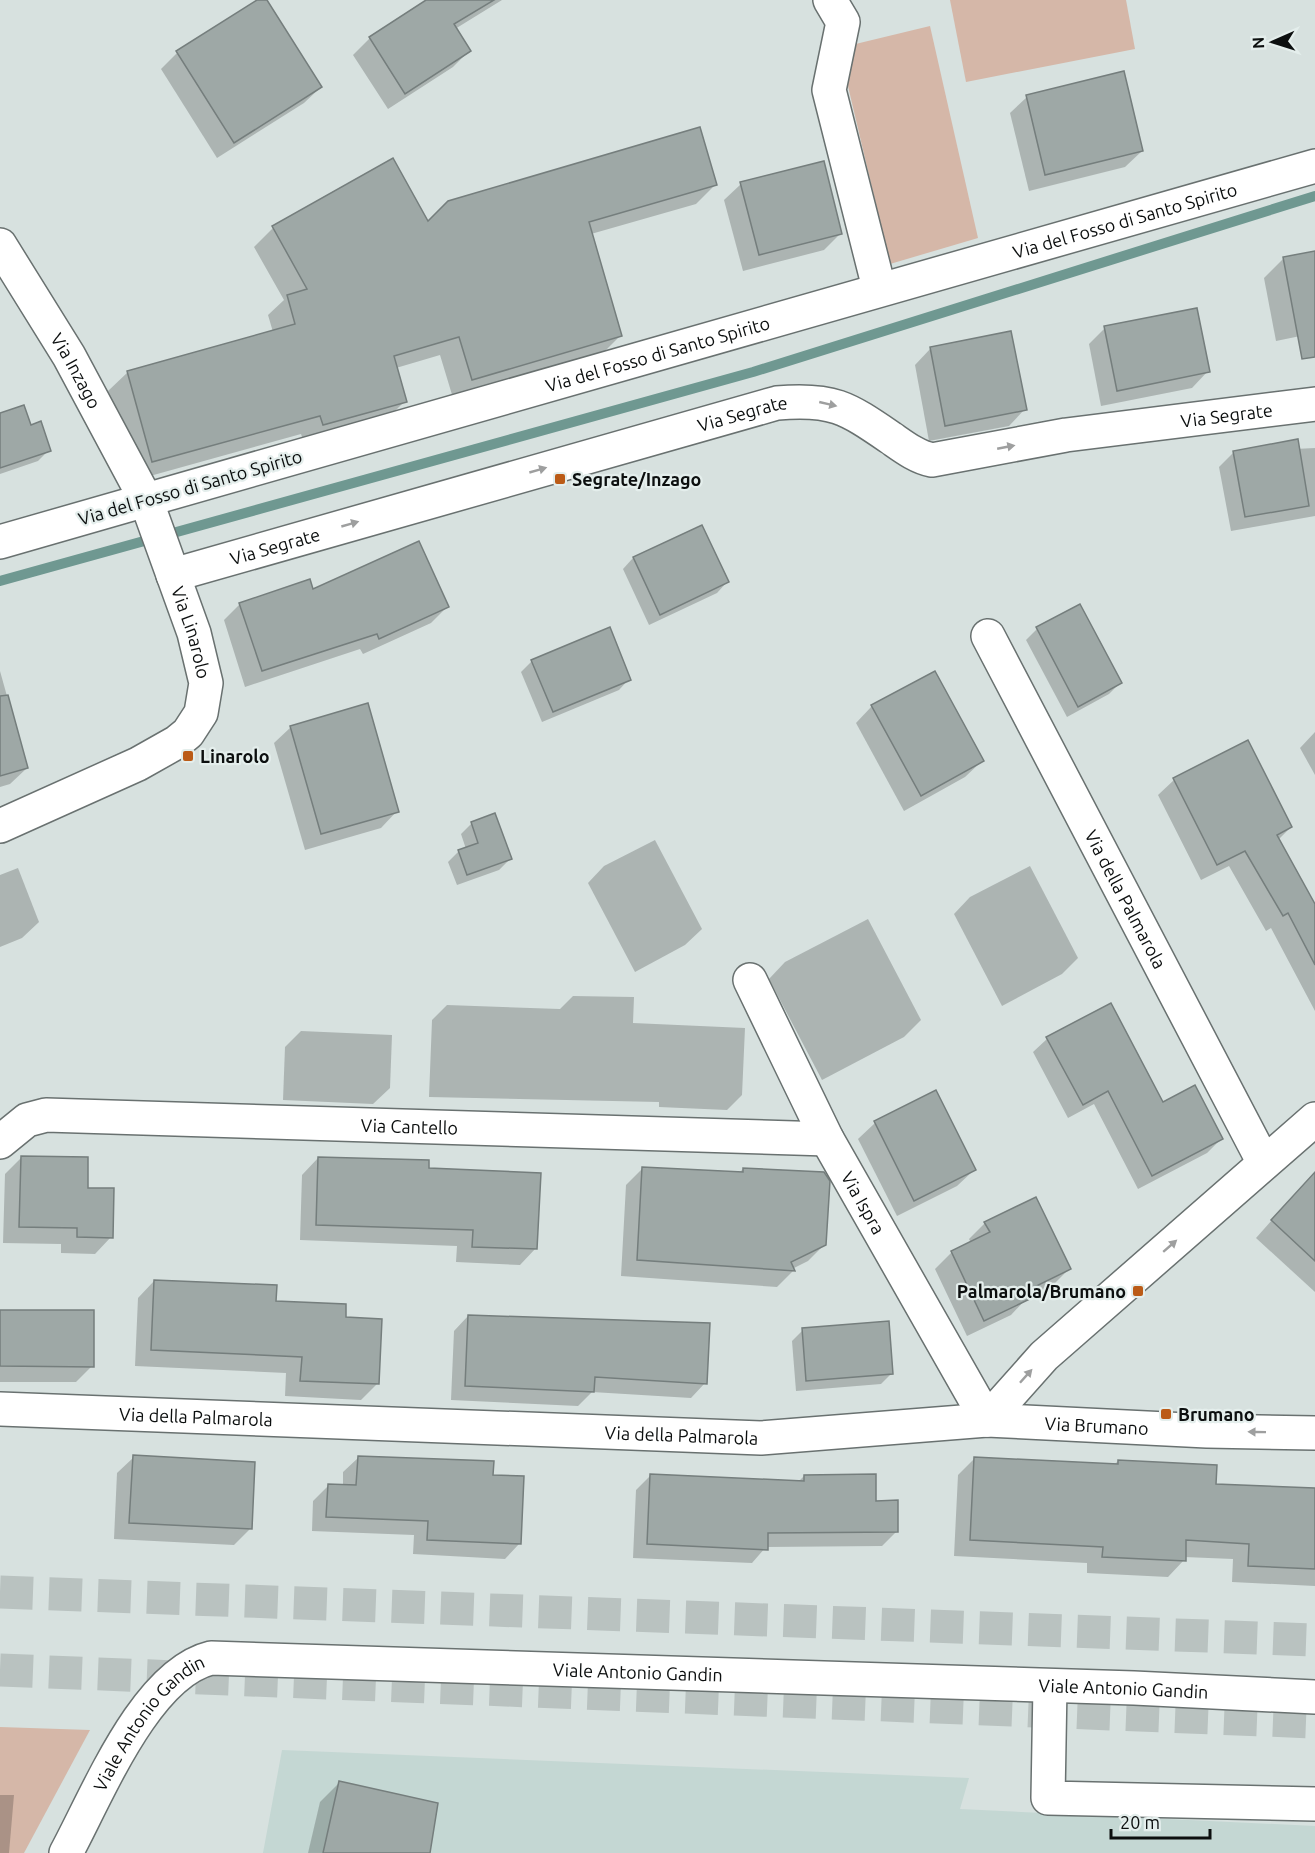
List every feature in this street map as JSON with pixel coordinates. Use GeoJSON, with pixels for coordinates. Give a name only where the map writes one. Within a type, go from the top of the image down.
{"type":"FeatureCollection","features":[{"type":"Feature","properties":{"kind":"street"},"geometry":{"type":"LineString","coordinates":[[830,0],[843,22],[829,90],[879,288]]}},
{"type":"Feature","properties":{"kind":"street","name":"Via del Fosso di Santo Spirito"},"geometry":{"type":"LineString","coordinates":[[0,542],[879,288],[1315,166]]}},
{"type":"Feature","properties":{"kind":"street","name":"Via Inzago"},"geometry":{"type":"LineString","coordinates":[[0,245],[69,356],[146,500]]}},
{"type":"Feature","properties":{"kind":"street","name":"Via Segrate"},"geometry":{"type":"LineString","coordinates":[[173,575],[777,403],[818,401],[848,409],[913,452],[932,460],[1066,435],[1315,404]]}},
{"type":"Feature","properties":{"kind":"street","name":"Via Linarolo"},"geometry":{"type":"LineString","coordinates":[[0,826],[156,755],[177,742],[195,723],[205,699],[204,669],[146,500]]}},
{"type":"Feature","properties":{"kind":"street","name":"Via della Palmarola"},"geometry":{"type":"LineString","coordinates":[[988,636],[1264,1163]]}},
{"type":"Feature","properties":{"kind":"street","name":"Via Ispra"},"geometry":{"type":"LineString","coordinates":[[750,980],[827,1139],[987,1419]]}},
{"type":"Feature","properties":{"kind":"street","name":"Via Cantello"},"geometry":{"type":"LineString","coordinates":[[0,1142],[27,1120],[46,1115],[827,1139]]}},
{"type":"Feature","properties":{"kind":"street"},"geometry":{"type":"LineString","coordinates":[[987,1419],[1044,1356],[1315,1119]]}},
{"type":"Feature","properties":{"kind":"street","name":"Via della Palmarola"},"geometry":{"type":"LineString","coordinates":[[0,1409],[761,1437],[987,1419]]}},
{"type":"Feature","properties":{"kind":"street","name":"Via Brumano"},"geometry":{"type":"LineString","coordinates":[[987,1419],[1195,1430],[1315,1433]]}},
{"type":"Feature","properties":{"kind":"street","name":"Viale Antonio Gandin"},"geometry":{"type":"LineString","coordinates":[[66,1853],[122,1747],[156,1695],[189,1666],[211,1658],[1315,1697]]}},
{"type":"Feature","properties":{"kind":"street"},"geometry":{"type":"LineString","coordinates":[[1050,1686],[1048,1798],[1315,1804]]}},
{"type":"Feature","properties":{"kind":"shaded area"},"geometry":{"type":"Polygon","coordinates":[[[950,0],[1126,0],[1135,49],[966,82],[950,0]]]}},
{"type":"Feature","properties":{"kind":"shaded area"},"geometry":{"type":"Polygon","coordinates":[[[930,26],[978,238],[890,264],[839,48],[930,26]]]}},
{"type":"Feature","properties":{"kind":"shaded area"},"geometry":{"type":"Polygon","coordinates":[[[0,1727],[90,1730],[24,1853],[0,1853],[0,1727]]]}},
{"type":"Feature","properties":{"kind":"shaded area"},"geometry":{"type":"Polygon","coordinates":[[[282,1750],[969,1778],[960,1809],[1315,1826],[1315,1853],[263,1853],[282,1750]]]}},
{"type":"Feature","properties":{"kind":"building"},"geometry":{"type":"Polygon","coordinates":[[[257,0],[267,0],[322,87],[234,143],[176,51],[257,0]]]}},
{"type":"Feature","properties":{"kind":"building"},"geometry":{"type":"Polygon","coordinates":[[[426,0],[494,0],[454,24],[471,51],[405,94],[369,37],[426,0]]]}},
{"type":"Feature","properties":{"kind":"building"},"geometry":{"type":"Polygon","coordinates":[[[1124,71],[1143,151],[1045,175],[1026,95],[1124,71]]]}},
{"type":"Feature","properties":{"kind":"building"},"geometry":{"type":"Polygon","coordinates":[[[700,127],[717,185],[589,222],[622,336],[472,380],[459,337],[394,356],[407,402],[323,425],[320,416],[152,462],[127,371],[295,324],[287,295],[307,289],[272,226],[393,158],[428,221],[448,201],[700,127]]]}},
{"type":"Feature","properties":{"kind":"building"},"geometry":{"type":"Polygon","coordinates":[[[824,161],[842,234],[759,255],[740,182],[824,161]]]}},
{"type":"Feature","properties":{"kind":"building"},"geometry":{"type":"Polygon","coordinates":[[[1315,251],[1315,357],[1302,359],[1283,257],[1315,251]]]}},
{"type":"Feature","properties":{"kind":"building"},"geometry":{"type":"Polygon","coordinates":[[[1197,308],[1210,372],[1117,391],[1104,326],[1197,308]]]}},
{"type":"Feature","properties":{"kind":"building"},"geometry":{"type":"Polygon","coordinates":[[[1011,331],[1027,410],[945,426],[930,347],[1011,331]]]}},
{"type":"Feature","properties":{"kind":"building"},"geometry":{"type":"Polygon","coordinates":[[[24,405],[31,425],[41,421],[51,451],[0,468],[0,413],[24,405]]]}},
{"type":"Feature","properties":{"kind":"building"},"geometry":{"type":"Polygon","coordinates":[[[1298,439],[1309,506],[1245,517],[1233,451],[1298,439]]]}},
{"type":"Feature","properties":{"kind":"building"},"geometry":{"type":"Polygon","coordinates":[[[702,525],[729,582],[660,615],[633,557],[702,525]]]}},
{"type":"Feature","properties":{"kind":"building"},"geometry":{"type":"Polygon","coordinates":[[[419,541],[449,607],[379,639],[377,634],[262,671],[239,603],[310,579],[313,589],[419,541]]]}},
{"type":"Feature","properties":{"kind":"building"},"geometry":{"type":"Polygon","coordinates":[[[1080,604],[1122,683],[1078,707],[1036,627],[1080,604]]]}},
{"type":"Feature","properties":{"kind":"building"},"geometry":{"type":"Polygon","coordinates":[[[610,627],[631,680],[553,712],[531,660],[610,627]]]}},
{"type":"Feature","properties":{"kind":"building"},"geometry":{"type":"Polygon","coordinates":[[[935,671],[984,761],[921,796],[871,705],[935,671]]]}},
{"type":"Feature","properties":{"kind":"building"},"geometry":{"type":"Polygon","coordinates":[[[8,695],[28,768],[0,776],[0,696],[8,695]]]}},
{"type":"Feature","properties":{"kind":"building"},"geometry":{"type":"Polygon","coordinates":[[[368,703],[399,812],[321,834],[290,726],[368,703]]]}},
{"type":"Feature","properties":{"kind":"building"},"geometry":{"type":"Polygon","coordinates":[[[1248,740],[1292,827],[1277,835],[1315,904],[1315,965],[1288,913],[1283,916],[1245,851],[1217,865],[1173,778],[1248,740]]]}},
{"type":"Feature","properties":{"kind":"building"},"geometry":{"type":"Polygon","coordinates":[[[495,813],[512,859],[467,875],[458,850],[478,843],[471,822],[495,813]]]}},
{"type":"Feature","properties":{"kind":"building"},"geometry":{"type":"Polygon","coordinates":[[[1111,1003],[1163,1102],[1195,1085],[1223,1139],[1152,1176],[1108,1091],[1083,1105],[1046,1037],[1111,1003]]]}},
{"type":"Feature","properties":{"kind":"building"},"geometry":{"type":"Polygon","coordinates":[[[936,1090],[976,1170],[914,1201],[874,1121],[936,1090]]]}},
{"type":"Feature","properties":{"kind":"building"},"geometry":{"type":"Polygon","coordinates":[[[21,1156],[88,1157],[88,1188],[114,1188],[113,1238],[77,1237],[77,1228],[19,1227],[21,1156]]]}},
{"type":"Feature","properties":{"kind":"building"},"geometry":{"type":"Polygon","coordinates":[[[318,1157],[429,1160],[429,1168],[541,1173],[537,1249],[472,1247],[473,1230],[316,1225],[318,1157]]]}},
{"type":"Feature","properties":{"kind":"building"},"geometry":{"type":"Polygon","coordinates":[[[642,1167],[743,1172],[743,1168],[824,1172],[830,1181],[826,1245],[791,1262],[795,1271],[637,1260],[642,1167]]]}},
{"type":"Feature","properties":{"kind":"building"},"geometry":{"type":"Polygon","coordinates":[[[1315,1172],[1315,1261],[1271,1220],[1315,1172]]]}},
{"type":"Feature","properties":{"kind":"building"},"geometry":{"type":"Polygon","coordinates":[[[1036,1197],[1071,1269],[1026,1291],[1030,1299],[984,1321],[951,1251],[990,1232],[984,1222],[1036,1197]]]}},
{"type":"Feature","properties":{"kind":"building"},"geometry":{"type":"Polygon","coordinates":[[[154,1280],[277,1285],[276,1301],[346,1304],[346,1317],[382,1319],[379,1384],[300,1381],[302,1357],[151,1350],[154,1280]]]}},
{"type":"Feature","properties":{"kind":"building"},"geometry":{"type":"Polygon","coordinates":[[[0,1310],[94,1310],[94,1367],[0,1366],[0,1310]]]}},
{"type":"Feature","properties":{"kind":"building"},"geometry":{"type":"Polygon","coordinates":[[[468,1315],[710,1323],[707,1384],[595,1377],[594,1392],[465,1386],[468,1315]]]}},
{"type":"Feature","properties":{"kind":"building"},"geometry":{"type":"Polygon","coordinates":[[[889,1321],[893,1374],[806,1381],[802,1328],[889,1321]]]}},
{"type":"Feature","properties":{"kind":"building"},"geometry":{"type":"Polygon","coordinates":[[[133,1455],[255,1462],[252,1529],[129,1523],[133,1455]]]}},
{"type":"Feature","properties":{"kind":"building"},"geometry":{"type":"Polygon","coordinates":[[[358,1456],[494,1461],[493,1475],[524,1476],[521,1544],[427,1540],[428,1521],[326,1517],[328,1484],[356,1485],[358,1456]]]}},
{"type":"Feature","properties":{"kind":"building"},"geometry":{"type":"Polygon","coordinates":[[[974,1457],[1118,1464],[1118,1460],[1217,1465],[1216,1484],[1315,1488],[1315,1569],[1248,1566],[1249,1544],[1186,1540],[1186,1561],[1102,1557],[1103,1547],[970,1540],[974,1457]]]}},
{"type":"Feature","properties":{"kind":"building"},"geometry":{"type":"Polygon","coordinates":[[[650,1474],[804,1481],[804,1475],[876,1474],[876,1501],[898,1500],[898,1532],[768,1533],[768,1550],[647,1544],[650,1474]]]}},
{"type":"Feature","properties":{"kind":"building"},"geometry":{"type":"Polygon","coordinates":[[[339,1781],[438,1803],[430,1853],[323,1853],[339,1781]]]}},
{"type":"Feature","properties":{"kind":"waterway"},"geometry":{"type":"LineString","coordinates":[[0,581],[753,372],[1315,196]]}},
{"type":"Feature","properties":{"kind":"tunnel"},"geometry":{"type":"LineString","coordinates":[[0,1592],[1315,1640]]}},
{"type":"Feature","properties":{"kind":"tunnel"},"geometry":{"type":"LineString","coordinates":[[0,1670],[1315,1722]]}},
{"type":"Feature","properties":{"kind":"place","name":"Segrate/Inzago"},"geometry":{"type":"Point","coordinates":[560,479]}},
{"type":"Feature","properties":{"kind":"place","name":"Linarolo"},"geometry":{"type":"Point","coordinates":[188,756]}},
{"type":"Feature","properties":{"kind":"place","name":"Palmarola/Brumano"},"geometry":{"type":"Point","coordinates":[1138,1291]}},
{"type":"Feature","properties":{"kind":"place","name":"Brumano"},"geometry":{"type":"Point","coordinates":[1166,1414]}}]}
